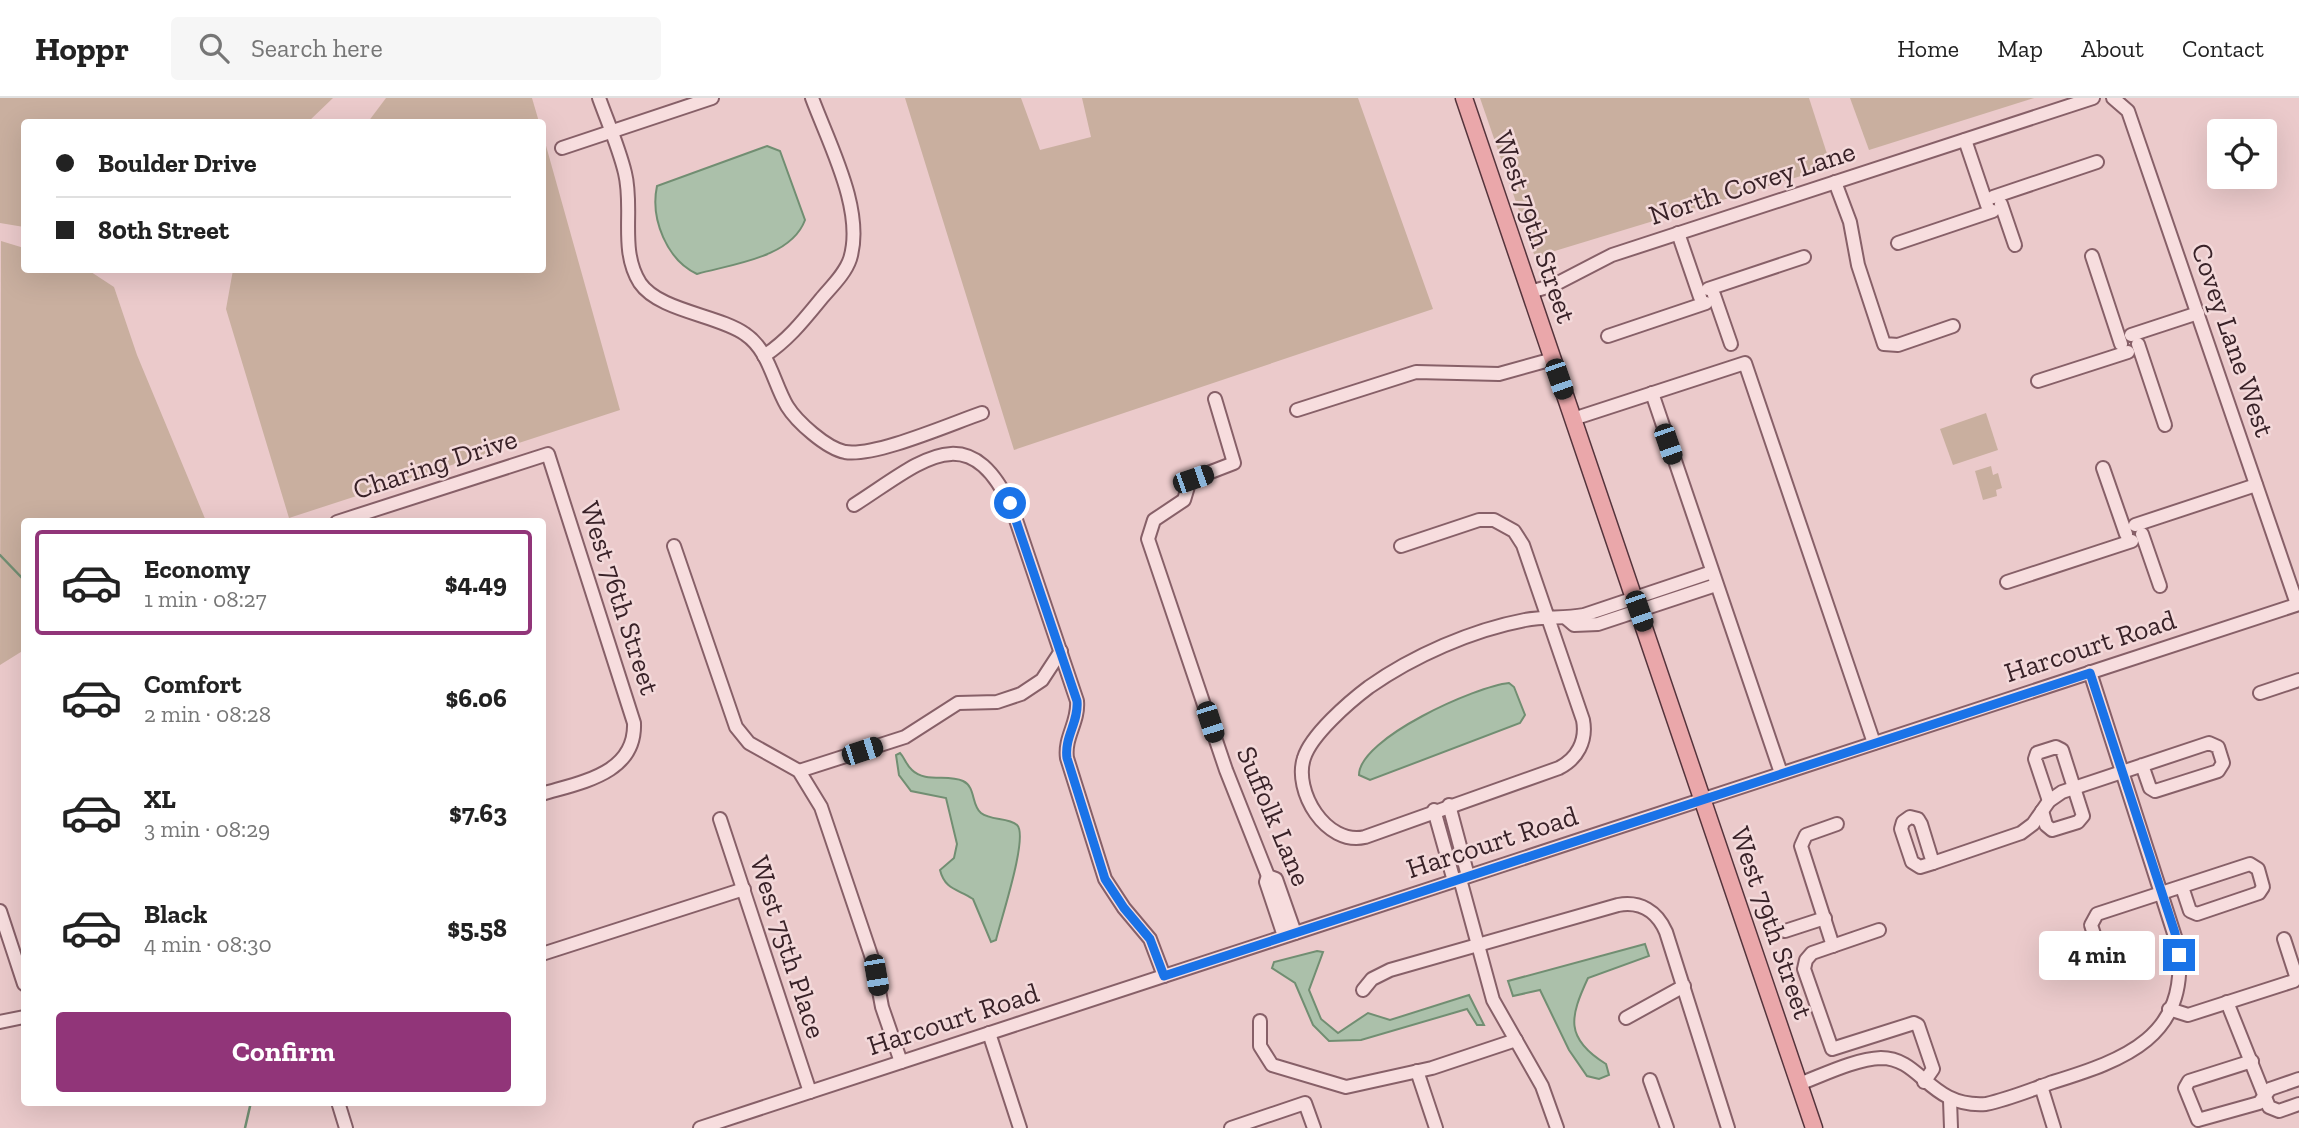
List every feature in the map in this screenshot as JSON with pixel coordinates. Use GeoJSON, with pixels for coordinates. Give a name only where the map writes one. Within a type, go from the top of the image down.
{"type":"FeatureCollection","features":[{"type":"Feature","properties":{"kind":"main road","name":"West 79th Street"},"geometry":{"type":"LineString","coordinates":[[1464,98],[1814,1128]]}},
{"type":"Feature","properties":{"kind":"street"},"geometry":{"type":"LineString","coordinates":[[599,98],[626,175],[628,243],[632,264],[641,284],[656,297],[744,333],[764,356],[788,408],[818,437],[842,452],[864,453],[982,413]]}},
{"type":"Feature","properties":{"kind":"street"},"geometry":{"type":"LineString","coordinates":[[562,148],[712,98]]}},
{"type":"Feature","properties":{"kind":"street"},"geometry":{"type":"LineString","coordinates":[[764,356],[788,340],[842,274],[849,260],[855,233],[853,210],[812,98]]}},
{"type":"Feature","properties":{"kind":"street","name":"North Covey Lane"},"geometry":{"type":"LineString","coordinates":[[1530,292],[1554,285],[1604,257],[2093,98]]}},
{"type":"Feature","properties":{"kind":"street","name":"Covey Lane West"},"geometry":{"type":"LineString","coordinates":[[2113,98],[2128,111],[2298,604]]}},
{"type":"Feature","properties":{"kind":"street"},"geometry":{"type":"LineString","coordinates":[[1965,139],[1993,204],[2015,245]]}},
{"type":"Feature","properties":{"kind":"street"},"geometry":{"type":"LineString","coordinates":[[1898,243],[2097,162]]}},
{"type":"Feature","properties":{"kind":"street"},"geometry":{"type":"LineString","coordinates":[[1835,182],[1850,222],[1858,265],[1884,344],[1890,347],[1953,326]]}},
{"type":"Feature","properties":{"kind":"street"},"geometry":{"type":"LineString","coordinates":[[1678,233],[1731,344]]}},
{"type":"Feature","properties":{"kind":"street"},"geometry":{"type":"LineString","coordinates":[[2092,256],[2165,425]]}},
{"type":"Feature","properties":{"kind":"street"},"geometry":{"type":"LineString","coordinates":[[1608,336],[1804,257]]}},
{"type":"Feature","properties":{"kind":"street"},"geometry":{"type":"LineString","coordinates":[[2038,382],[2197,313]]}},
{"type":"Feature","properties":{"kind":"street"},"geometry":{"type":"LineString","coordinates":[[1297,410],[1410,373],[1500,374],[1553,359]]}},
{"type":"Feature","properties":{"kind":"street"},"geometry":{"type":"LineString","coordinates":[[1573,419],[1745,363],[1874,743]]}},
{"type":"Feature","properties":{"kind":"street"},"geometry":{"type":"LineString","coordinates":[[1652,393],[1781,773]]}},
{"type":"Feature","properties":{"kind":"street","name":"Suffolk Lane"},"geometry":{"type":"LineString","coordinates":[[1216,399],[1234,463],[1190,480],[1184,500],[1154,520],[1148,538],[1226,770],[1268,876],[1276,879],[1290,934]]}},
{"type":"Feature","properties":{"kind":"street"},"geometry":{"type":"LineString","coordinates":[[854,505],[917,464],[954,452],[965,453],[992,474],[1010,503],[1078,704],[1067,743],[1067,758],[1101,870],[1114,894],[1150,939],[1164,976]]}},
{"type":"Feature","properties":{"kind":"street","name":"Charing Drive"},"geometry":{"type":"LineString","coordinates":[[349,518],[548,454]]}},
{"type":"Feature","properties":{"kind":"street","name":"West 76th Street"},"geometry":{"type":"LineString","coordinates":[[546,793],[604,774],[625,757],[635,736],[634,723],[548,454]]}},
{"type":"Feature","properties":{"kind":"street"},"geometry":{"type":"LineString","coordinates":[[2103,468],[2160,586]]}},
{"type":"Feature","properties":{"kind":"street"},"geometry":{"type":"LineString","coordinates":[[2007,582],[2256,485]]}},
{"type":"Feature","properties":{"kind":"street"},"geometry":{"type":"LineString","coordinates":[[1401,546],[1479,520],[1494,520],[1508,526],[1523,545],[1549,620],[1583,720],[1584,734],[1580,748],[1570,761],[1559,768],[1357,839],[1332,832],[1315,812],[1303,779],[1304,756],[1334,718],[1356,697],[1381,680],[1445,646],[1520,621],[1549,620],[1567,619],[1574,625],[1587,626],[1636,605],[1714,579]]}},
{"type":"Feature","properties":{"kind":"street"},"geometry":{"type":"LineString","coordinates":[[674,546],[736,727],[749,743],[799,771],[821,807],[874,964],[882,1007],[901,1062]]}},
{"type":"Feature","properties":{"kind":"street","name":"Harcourt Road"},"geometry":{"type":"LineString","coordinates":[[700,1128],[2298,604]]}},
{"type":"Feature","properties":{"kind":"street"},"geometry":{"type":"LineString","coordinates":[[799,771],[905,737],[958,702],[997,702],[1018,696],[1042,680],[1061,651]]}},
{"type":"Feature","properties":{"kind":"street"},"geometry":{"type":"LineString","coordinates":[[1799,1084],[1881,1058],[1906,1065],[1950,1100],[1986,1104],[2127,1056],[2156,1031],[2169,1009],[2177,985],[2179,959],[2162,894],[2090,673]]}},
{"type":"Feature","properties":{"kind":"street"},"geometry":{"type":"LineString","coordinates":[[2260,693],[2299,680]]}},
{"type":"Feature","properties":{"kind":"street"},"geometry":{"type":"LineString","coordinates":[[1933,863],[2021,834],[2046,806],[2075,787],[2142,765],[2212,743],[2218,747],[2223,764],[2218,771],[2155,791],[2150,788],[2142,765]]}},
{"type":"Feature","properties":{"kind":"street"},"geometry":{"type":"LineString","coordinates":[[2056,747],[2062,750],[2075,787],[2082,814],[2080,821],[2050,830],[2046,825],[2046,806],[2035,759],[2039,752],[2056,747]]}},
{"type":"Feature","properties":{"kind":"street"},"geometry":{"type":"LineString","coordinates":[[1449,805],[1460,878],[1476,946],[1493,1000],[1542,1086],[1557,1128]]}},
{"type":"Feature","properties":{"kind":"street"},"geometry":{"type":"LineString","coordinates":[[1434,810],[1460,878]]}},
{"type":"Feature","properties":{"kind":"street","name":"West 75th Place"},"geometry":{"type":"LineString","coordinates":[[720,818],[810,1092]]}},
{"type":"Feature","properties":{"kind":"street"},"geometry":{"type":"LineString","coordinates":[[1833,946],[1801,842],[1806,835],[1837,824]]}},
{"type":"Feature","properties":{"kind":"street"},"geometry":{"type":"LineString","coordinates":[[2104,965],[2091,925],[2094,916],[2250,864],[2258,869],[2263,887],[2259,892],[2195,914],[2190,911],[2182,887]]}},
{"type":"Feature","properties":{"kind":"street"},"geometry":{"type":"LineString","coordinates":[[546,953],[744,889]]}},
{"type":"Feature","properties":{"kind":"street"},"geometry":{"type":"LineString","coordinates":[[1363,990],[1373,979],[1386,972],[1618,905],[1632,904],[1647,909],[1661,921],[1728,1128]]}},
{"type":"Feature","properties":{"kind":"street"},"geometry":{"type":"LineString","coordinates":[[0,911],[21,975]]}},
{"type":"Feature","properties":{"kind":"street"},"geometry":{"type":"LineString","coordinates":[[1786,932],[1825,918]]}},
{"type":"Feature","properties":{"kind":"street"},"geometry":{"type":"LineString","coordinates":[[1879,930],[1812,953],[1804,964],[1832,1049],[1914,1023],[1919,1026],[1933,1069],[1924,1082]]}},
{"type":"Feature","properties":{"kind":"street"},"geometry":{"type":"LineString","coordinates":[[2169,1009],[2189,1015],[2294,981],[2296,976],[2284,939]]}},
{"type":"Feature","properties":{"kind":"street"},"geometry":{"type":"LineString","coordinates":[[1626,1018],[1684,986]]}},
{"type":"Feature","properties":{"kind":"street"},"geometry":{"type":"LineString","coordinates":[[2227,1002],[2274,1111],[2299,1104]]}},
{"type":"Feature","properties":{"kind":"street"},"geometry":{"type":"LineString","coordinates":[[0,1022],[21,1018]]}},
{"type":"Feature","properties":{"kind":"street"},"geometry":{"type":"LineString","coordinates":[[1260,1021],[1258,1034],[1263,1055],[1283,1070],[1346,1087],[1417,1071],[1516,1040]]}},
{"type":"Feature","properties":{"kind":"street"},"geometry":{"type":"LineString","coordinates":[[989,1033],[1020,1128]]}},
{"type":"Feature","properties":{"kind":"street"},"geometry":{"type":"LineString","coordinates":[[2252,1061],[2189,1081],[2185,1088],[2195,1116],[2204,1120],[2259,1103],[2268,1093],[2299,1079]]}},
{"type":"Feature","properties":{"kind":"street"},"geometry":{"type":"LineString","coordinates":[[1417,1071],[1436,1128]]}},
{"type":"Feature","properties":{"kind":"street"},"geometry":{"type":"LineString","coordinates":[[1650,1080],[1667,1128]]}},
{"type":"Feature","properties":{"kind":"street"},"geometry":{"type":"LineString","coordinates":[[2041,1086],[2054,1128]]}},
{"type":"Feature","properties":{"kind":"street"},"geometry":{"type":"LineString","coordinates":[[1950,1100],[1951,1128]]}},
{"type":"Feature","properties":{"kind":"street"},"geometry":{"type":"LineString","coordinates":[[1231,1128],[1306,1103],[1314,1128]]}},
{"type":"Feature","properties":{"kind":"street"},"geometry":{"type":"LineString","coordinates":[[339,1106],[346,1128]]}},
{"type":"Feature","properties":{"kind":"shaded area"},"geometry":{"type":"Polygon","coordinates":[[[0,98],[333,98],[311,119],[21,119],[21,226],[0,223],[0,98]]]}},
{"type":"Feature","properties":{"kind":"shaded area"},"geometry":{"type":"Polygon","coordinates":[[[386,98],[532,98],[538,119],[370,119],[386,98]]]}},
{"type":"Feature","properties":{"kind":"shaded area"},"geometry":{"type":"Polygon","coordinates":[[[905,98],[1021,98],[1040,150],[1091,137],[1082,98],[1358,98],[1433,309],[1014,450],[905,98]]]}},
{"type":"Feature","properties":{"kind":"shaded area"},"geometry":{"type":"Polygon","coordinates":[[[1480,98],[1809,98],[1829,160],[1820,168],[1801,176],[1535,257],[1480,98]]]}},
{"type":"Feature","properties":{"kind":"shaded area"},"geometry":{"type":"Polygon","coordinates":[[[1850,98],[2034,98],[1869,150],[1850,98]]]}},
{"type":"Feature","properties":{"kind":"shaded area"},"geometry":{"type":"Polygon","coordinates":[[[546,146],[620,410],[289,518],[226,309],[232,273],[546,273],[546,146]]]}},
{"type":"Feature","properties":{"kind":"shaded area"},"geometry":{"type":"Polygon","coordinates":[[[767,146],[780,151],[805,220],[798,233],[774,251],[743,263],[697,274],[686,268],[669,249],[663,237],[656,212],[657,186],[767,146]]]}},
{"type":"Feature","properties":{"kind":"shaded area"},"geometry":{"type":"Polygon","coordinates":[[[1,241],[21,247],[21,273],[93,273],[114,287],[137,355],[205,518],[21,518],[21,652],[0,665],[1,241]]]}},
{"type":"Feature","properties":{"kind":"shaded area"},"geometry":{"type":"Polygon","coordinates":[[[1986,413],[1998,450],[1953,465],[1940,429],[1986,413]]]}},
{"type":"Feature","properties":{"kind":"shaded area"},"geometry":{"type":"Polygon","coordinates":[[[1991,466],[1993,475],[1998,473],[2002,488],[1996,490],[1997,496],[1983,500],[1975,471],[1991,466]]]}},
{"type":"Feature","properties":{"kind":"shaded area"},"geometry":{"type":"Polygon","coordinates":[[[1509,683],[1514,687],[1525,715],[1520,723],[1370,780],[1359,775],[1364,761],[1378,745],[1398,730],[1472,693],[1509,683]]]}},
{"type":"Feature","properties":{"kind":"shaded area"},"geometry":{"type":"Polygon","coordinates":[[[900,753],[917,774],[963,781],[970,787],[981,813],[1017,825],[1020,832],[1017,861],[996,940],[991,942],[973,899],[953,888],[942,877],[940,870],[954,858],[957,844],[946,798],[911,791],[899,775],[896,755],[900,753]]]}},
{"type":"Feature","properties":{"kind":"shaded area"},"geometry":{"type":"Polygon","coordinates":[[[1645,944],[1649,956],[1588,978],[1577,1004],[1574,1026],[1583,1045],[1606,1064],[1609,1075],[1599,1079],[1587,1076],[1569,1050],[1540,990],[1513,996],[1508,981],[1645,944]]]}},
{"type":"Feature","properties":{"kind":"shaded area"},"geometry":{"type":"Polygon","coordinates":[[[1317,951],[1323,952],[1309,990],[1321,1019],[1338,1033],[1368,1013],[1390,1020],[1469,995],[1484,1025],[1477,1025],[1467,1009],[1361,1040],[1329,1041],[1313,1025],[1295,983],[1272,968],[1274,962],[1317,951]]]}},
{"type":"Feature","properties":{"kind":"waterway"},"geometry":{"type":"LineString","coordinates":[[0,555],[21,577]]}},
{"type":"Feature","properties":{"kind":"waterway"},"geometry":{"type":"LineString","coordinates":[[245,1128],[250,1106]]}},
{"type":"Feature","properties":{"kind":"route"},"geometry":{"type":"LineString","coordinates":[[1010,503],[1078,704],[1074,725],[1068,735],[1067,758],[1101,870],[1114,894],[1150,939],[1164,976],[2090,673],[2175,933],[2179,955]]}}]}
